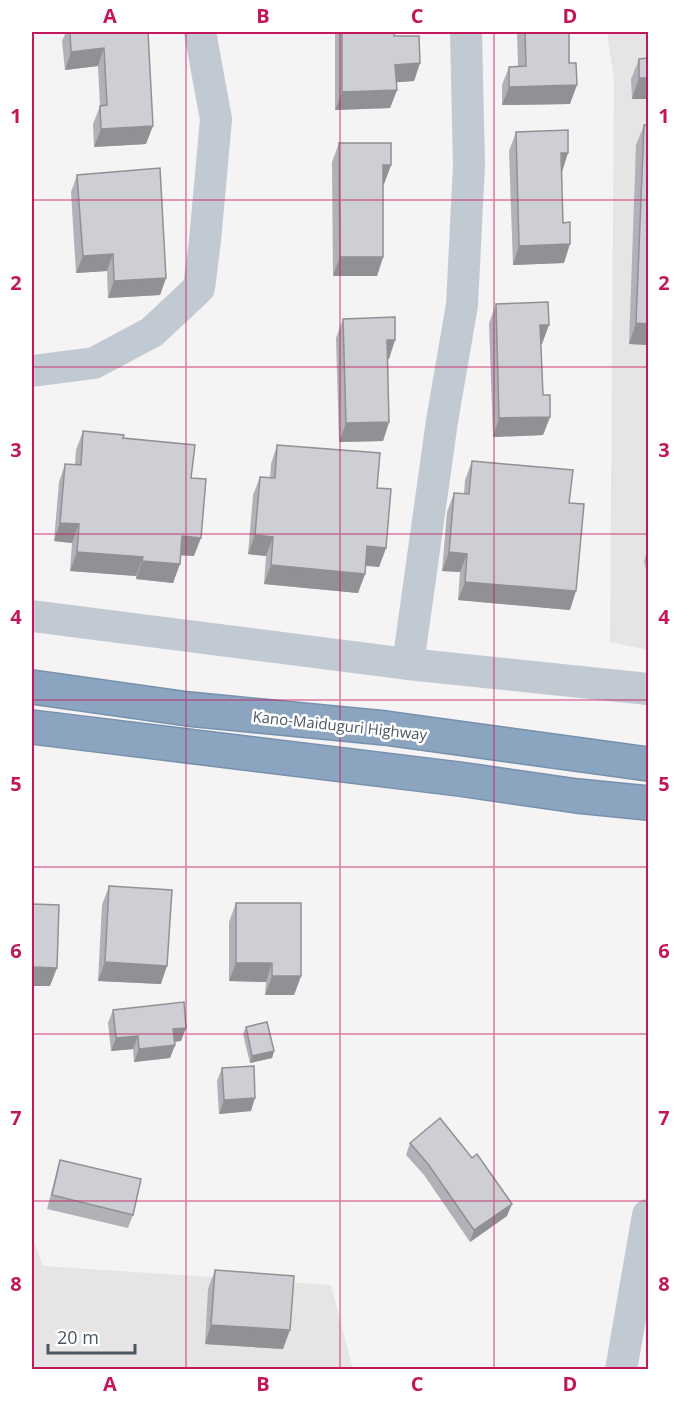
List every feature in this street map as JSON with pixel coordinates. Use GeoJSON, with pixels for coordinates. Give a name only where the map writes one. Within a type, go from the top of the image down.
{"type":"FeatureCollection","features":[{"type":"Feature","properties":{"kind":"highway","name":"Kano-Maiduguri Highway"},"geometry":{"type":"LineString","coordinates":[[32,687],[188,709],[385,728],[648,764]]}},
{"type":"Feature","properties":{"kind":"highway"},"geometry":{"type":"LineString","coordinates":[[32,727],[648,803]]}},
{"type":"Feature","properties":{"kind":"street"},"geometry":{"type":"LineString","coordinates":[[32,371],[94,363],[152,332],[199,288],[206,241],[216,119],[200,32]]}},
{"type":"Feature","properties":{"kind":"street"},"geometry":{"type":"LineString","coordinates":[[408,664],[442,421],[462,304],[469,165],[466,32]]}},
{"type":"Feature","properties":{"kind":"street"},"geometry":{"type":"LineString","coordinates":[[32,616],[408,664],[648,689]]}},
{"type":"Feature","properties":{"kind":"street"},"geometry":{"type":"LineString","coordinates":[[621,1370],[648,1215]]}},
{"type":"Feature","properties":{"kind":"shaded area"},"geometry":{"type":"Polygon","coordinates":[[[607,32],[648,32],[648,650],[610,642],[614,79],[607,32]]]}},
{"type":"Feature","properties":{"kind":"shaded area"},"geometry":{"type":"Polygon","coordinates":[[[32,1236],[43,1266],[331,1285],[353,1369],[32,1369],[32,1236]]]}},
{"type":"Feature","properties":{"kind":"building"},"geometry":{"type":"Polygon","coordinates":[[[70,32],[148,32],[153,126],[101,129],[100,106],[107,105],[104,48],[71,52],[70,32]]]}},
{"type":"Feature","properties":{"kind":"building"},"geometry":{"type":"Polygon","coordinates":[[[342,32],[394,32],[394,36],[419,36],[420,63],[395,65],[397,90],[342,92],[342,32]]]}},
{"type":"Feature","properties":{"kind":"building"},"geometry":{"type":"Polygon","coordinates":[[[525,32],[569,32],[569,63],[576,63],[577,85],[509,87],[509,67],[526,66],[525,32]]]}},
{"type":"Feature","properties":{"kind":"building"},"geometry":{"type":"Polygon","coordinates":[[[648,58],[648,78],[639,78],[639,59],[648,58]]]}},
{"type":"Feature","properties":{"kind":"building"},"geometry":{"type":"Polygon","coordinates":[[[644,125],[648,125],[648,324],[636,323],[644,125]]]}},
{"type":"Feature","properties":{"kind":"building"},"geometry":{"type":"Polygon","coordinates":[[[568,130],[568,153],[561,153],[563,223],[570,222],[570,244],[519,246],[516,132],[568,130]]]}},
{"type":"Feature","properties":{"kind":"building"},"geometry":{"type":"Polygon","coordinates":[[[339,143],[391,143],[391,165],[383,165],[383,257],[340,257],[339,143]]]}},
{"type":"Feature","properties":{"kind":"building"},"geometry":{"type":"Polygon","coordinates":[[[160,168],[166,278],[114,281],[113,254],[83,256],[77,175],[160,168]]]}},
{"type":"Feature","properties":{"kind":"building"},"geometry":{"type":"Polygon","coordinates":[[[548,302],[549,325],[540,325],[543,395],[550,395],[550,417],[499,418],[496,304],[548,302]]]}},
{"type":"Feature","properties":{"kind":"building"},"geometry":{"type":"Polygon","coordinates":[[[395,317],[395,340],[387,340],[389,422],[346,423],[343,319],[395,317]]]}},
{"type":"Feature","properties":{"kind":"building"},"geometry":{"type":"Polygon","coordinates":[[[83,431],[124,435],[123,438],[195,445],[191,478],[206,479],[201,538],[182,536],[180,564],[142,561],[143,557],[77,552],[79,524],[60,523],[65,464],[81,465],[83,431]]]}},
{"type":"Feature","properties":{"kind":"building"},"geometry":{"type":"Polygon","coordinates":[[[277,445],[380,453],[377,488],[391,489],[386,548],[367,546],[365,574],[271,565],[273,537],[255,535],[260,477],[275,478],[277,445]]]}},
{"type":"Feature","properties":{"kind":"building"},"geometry":{"type":"Polygon","coordinates":[[[472,461],[573,470],[569,503],[584,504],[576,591],[465,582],[467,554],[449,552],[454,493],[469,494],[472,461]]]}},
{"type":"Feature","properties":{"kind":"building"},"geometry":{"type":"Polygon","coordinates":[[[109,886],[172,890],[167,966],[105,962],[109,886]]]}},
{"type":"Feature","properties":{"kind":"building"},"geometry":{"type":"Polygon","coordinates":[[[236,903],[301,903],[301,976],[272,976],[272,963],[236,963],[236,903]]]}},
{"type":"Feature","properties":{"kind":"building"},"geometry":{"type":"Polygon","coordinates":[[[32,904],[59,905],[57,968],[32,967],[32,904]]]}},
{"type":"Feature","properties":{"kind":"building"},"geometry":{"type":"Polygon","coordinates":[[[184,1002],[186,1028],[173,1029],[175,1045],[139,1049],[138,1036],[116,1038],[113,1010],[184,1002]]]}},
{"type":"Feature","properties":{"kind":"building"},"geometry":{"type":"Polygon","coordinates":[[[267,1022],[274,1051],[252,1056],[246,1027],[267,1022]]]}},
{"type":"Feature","properties":{"kind":"building"},"geometry":{"type":"Polygon","coordinates":[[[254,1066],[255,1098],[224,1100],[222,1068],[254,1066]]]}},
{"type":"Feature","properties":{"kind":"building"},"geometry":{"type":"Polygon","coordinates":[[[440,1118],[472,1158],[477,1154],[512,1204],[474,1230],[428,1164],[410,1143],[440,1118]]]}},
{"type":"Feature","properties":{"kind":"building"},"geometry":{"type":"Polygon","coordinates":[[[60,1160],[141,1179],[133,1215],[52,1195],[60,1160]]]}},
{"type":"Feature","properties":{"kind":"building"},"geometry":{"type":"Polygon","coordinates":[[[215,1270],[294,1276],[290,1330],[211,1325],[215,1270]]]}}]}
